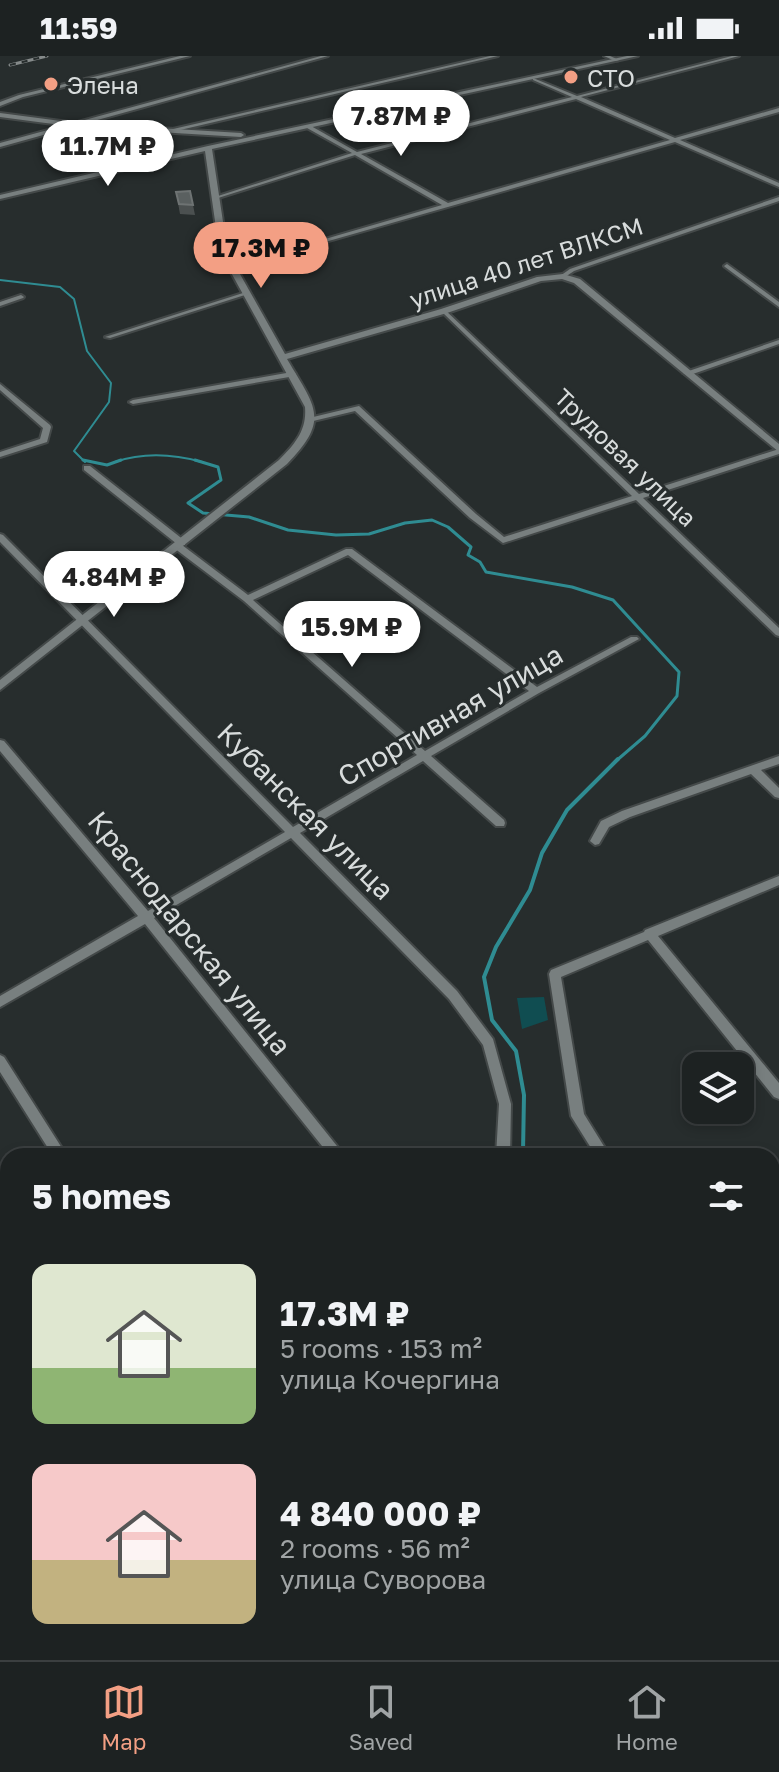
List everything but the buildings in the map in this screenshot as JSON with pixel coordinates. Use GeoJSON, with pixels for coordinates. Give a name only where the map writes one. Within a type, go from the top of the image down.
{"type":"FeatureCollection","features":[{"type":"Feature","properties":{"kind":"street"},"geometry":{"type":"LineString","coordinates":[[0,104],[36,92],[187,56]]}},
{"type":"Feature","properties":{"kind":"street"},"geometry":{"type":"LineString","coordinates":[[0,145],[326,56]]}},
{"type":"Feature","properties":{"kind":"street"},"geometry":{"type":"LineString","coordinates":[[163,132],[496,56]]}},
{"type":"Feature","properties":{"kind":"street"},"geometry":{"type":"LineString","coordinates":[[606,56],[617,60]]}},
{"type":"Feature","properties":{"kind":"street"},"geometry":{"type":"LineString","coordinates":[[0,197],[208,148],[635,56]]}},
{"type":"Feature","properties":{"kind":"street"},"geometry":{"type":"LineString","coordinates":[[217,198],[356,154],[737,56]]}},
{"type":"Feature","properties":{"kind":"street"},"geometry":{"type":"LineString","coordinates":[[535,79],[779,185]]}},
{"type":"Feature","properties":{"kind":"street"},"geometry":{"type":"LineString","coordinates":[[232,267],[779,110]]}},
{"type":"Feature","properties":{"kind":"street"},"geometry":{"type":"LineString","coordinates":[[0,115],[163,132],[269,135]]}},
{"type":"Feature","properties":{"kind":"street"},"geometry":{"type":"LineString","coordinates":[[309,127],[447,205]]}},
{"type":"Feature","properties":{"kind":"street"},"geometry":{"type":"LineString","coordinates":[[163,132],[208,148]]}},
{"type":"Feature","properties":{"kind":"street"},"geometry":{"type":"LineString","coordinates":[[0,686],[231,504],[301,444],[312,420],[310,407],[232,267],[221,235],[208,148]]}},
{"type":"Feature","properties":{"kind":"street","name":"улица 40 лет ВЛКСМ"},"geometry":{"type":"LineString","coordinates":[[283,357],[444,311],[540,279],[563,276],[572,270],[779,199]]}},
{"type":"Feature","properties":{"kind":"street"},"geometry":{"type":"LineString","coordinates":[[727,266],[779,305]]}},
{"type":"Feature","properties":{"kind":"street"},"geometry":{"type":"LineString","coordinates":[[563,276],[577,281],[779,450]]}},
{"type":"Feature","properties":{"kind":"street"},"geometry":{"type":"LineString","coordinates":[[108,337],[245,294]]}},
{"type":"Feature","properties":{"kind":"street"},"geometry":{"type":"LineString","coordinates":[[0,304],[21,297]]}},
{"type":"Feature","properties":{"kind":"street","name":"Трудовая улица"},"geometry":{"type":"LineString","coordinates":[[444,311],[779,633]]}},
{"type":"Feature","properties":{"kind":"street"},"geometry":{"type":"LineString","coordinates":[[687,373],[779,342]]}},
{"type":"Feature","properties":{"kind":"street"},"geometry":{"type":"LineString","coordinates":[[133,402],[292,374]]}},
{"type":"Feature","properties":{"kind":"street"},"geometry":{"type":"LineString","coordinates":[[0,386],[47,427],[44,440],[0,455]]}},
{"type":"Feature","properties":{"kind":"street"},"geometry":{"type":"LineString","coordinates":[[312,420],[356,408],[503,540],[779,450]]}},
{"type":"Feature","properties":{"kind":"street"},"geometry":{"type":"LineString","coordinates":[[87,468],[247,599],[500,823]]}},
{"type":"Feature","properties":{"kind":"street","name":"Кубанская улица"},"geometry":{"type":"LineString","coordinates":[[0,537],[453,995],[489,1043],[505,1104],[503,1148]]}},
{"type":"Feature","properties":{"kind":"street"},"geometry":{"type":"LineString","coordinates":[[247,599],[349,551],[536,691]]}},
{"type":"Feature","properties":{"kind":"street","name":"Спортивная улица"},"geometry":{"type":"LineString","coordinates":[[0,1002],[536,691],[634,639]]}},
{"type":"Feature","properties":{"kind":"street","name":"Краснодарская улица"},"geometry":{"type":"LineString","coordinates":[[0,744],[146,917],[332,1148]]}},
{"type":"Feature","properties":{"kind":"street"},"geometry":{"type":"LineString","coordinates":[[595,841],[605,824],[626,814],[779,760]]}},
{"type":"Feature","properties":{"kind":"street"},"geometry":{"type":"LineString","coordinates":[[753,769],[779,794]]}},
{"type":"Feature","properties":{"kind":"street"},"geometry":{"type":"LineString","coordinates":[[598,1148],[578,1116],[555,974],[779,880]]}},
{"type":"Feature","properties":{"kind":"street"},"geometry":{"type":"LineString","coordinates":[[649,933],[779,1093]]}},
{"type":"Feature","properties":{"kind":"street"},"geometry":{"type":"LineString","coordinates":[[0,1061],[55,1148]]}},
{"type":"Feature","properties":{"kind":"shaded area"},"geometry":{"type":"Polygon","coordinates":[[[544,997],[548,1020],[522,1029],[517,998],[544,997]]]}},
{"type":"Feature","properties":{"kind":"waterway"},"geometry":{"type":"LineString","coordinates":[[0,280],[60,287],[74,299],[87,351],[111,383],[109,402],[74,451],[83,460]]}},
{"type":"Feature","properties":{"kind":"waterway"},"geometry":{"type":"LineString","coordinates":[[116,462],[158,455],[200,462]]}},
{"type":"Feature","properties":{"kind":"waterway"},"geometry":{"type":"LineString","coordinates":[[83,460],[107,465],[116,462]]}},
{"type":"Feature","properties":{"kind":"waterway"},"geometry":{"type":"LineString","coordinates":[[116,462],[121,460]]}},
{"type":"Feature","properties":{"kind":"waterway"},"geometry":{"type":"LineString","coordinates":[[195,460],[200,462]]}},
{"type":"Feature","properties":{"kind":"waterway"},"geometry":{"type":"LineString","coordinates":[[200,462],[218,467],[221,480],[188,503],[203,513],[249,517],[288,530],[336,535],[369,534],[405,523],[432,520],[448,527],[471,547],[468,555],[480,562],[486,572],[572,587],[613,600],[679,672],[677,696],[645,736],[616,761]]}},
{"type":"Feature","properties":{"kind":"waterway"},"geometry":{"type":"LineString","coordinates":[[523,1148],[524,1095],[516,1051],[492,1020],[484,977],[496,947],[530,890],[542,853],[567,810],[616,761]]}},
{"type":"Feature","properties":{"kind":"railway"},"geometry":{"type":"LineString","coordinates":[[10,65],[47,56]]}},
{"type":"Feature","properties":{"kind":"place","name":"СТО"},"geometry":{"type":"Point","coordinates":[571,77]}},
{"type":"Feature","properties":{"kind":"place","name":"Элена"},"geometry":{"type":"Point","coordinates":[51,84]}}]}
